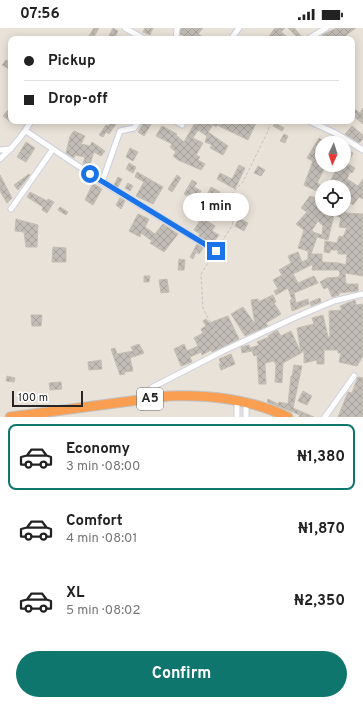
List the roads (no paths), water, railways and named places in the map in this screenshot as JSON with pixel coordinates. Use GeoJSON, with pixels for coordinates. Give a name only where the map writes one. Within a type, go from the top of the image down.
{"type":"FeatureCollection","features":[{"type":"Feature","properties":{"kind":"highway","name":"A5"},"geometry":{"type":"LineString","coordinates":[[10,417],[194,395],[242,401],[270,414],[288,417]]}},
{"type":"Feature","properties":{"kind":"street"},"geometry":{"type":"LineString","coordinates":[[125,28],[139,36]]}},
{"type":"Feature","properties":{"kind":"street"},"geometry":{"type":"LineString","coordinates":[[313,36],[326,28]]}},
{"type":"Feature","properties":{"kind":"street"},"geometry":{"type":"LineString","coordinates":[[0,159],[11,149],[26,131],[30,124]]}},
{"type":"Feature","properties":{"kind":"street"},"geometry":{"type":"LineString","coordinates":[[102,182],[120,131],[134,128],[137,124]]}},
{"type":"Feature","properties":{"kind":"street"},"geometry":{"type":"LineString","coordinates":[[316,124],[335,133],[363,150]]}},
{"type":"Feature","properties":{"kind":"street"},"geometry":{"type":"LineString","coordinates":[[26,131],[102,182],[216,251]]}},
{"type":"Feature","properties":{"kind":"street"},"geometry":{"type":"LineString","coordinates":[[0,150],[11,149]]}},
{"type":"Feature","properties":{"kind":"street"},"geometry":{"type":"LineString","coordinates":[[11,209],[53,149]]}},
{"type":"Feature","properties":{"kind":"street"},"geometry":{"type":"LineString","coordinates":[[144,400],[147,392],[153,387],[223,351],[302,314],[334,301],[363,294]]}},
{"type":"Feature","properties":{"kind":"street"},"geometry":{"type":"LineString","coordinates":[[325,417],[354,376]]}},
{"type":"Feature","properties":{"kind":"street"},"geometry":{"type":"LineString","coordinates":[[237,417],[242,401]]}},
{"type":"Feature","properties":{"kind":"street"},"geometry":{"type":"LineString","coordinates":[[242,401],[246,417]]}}]}
